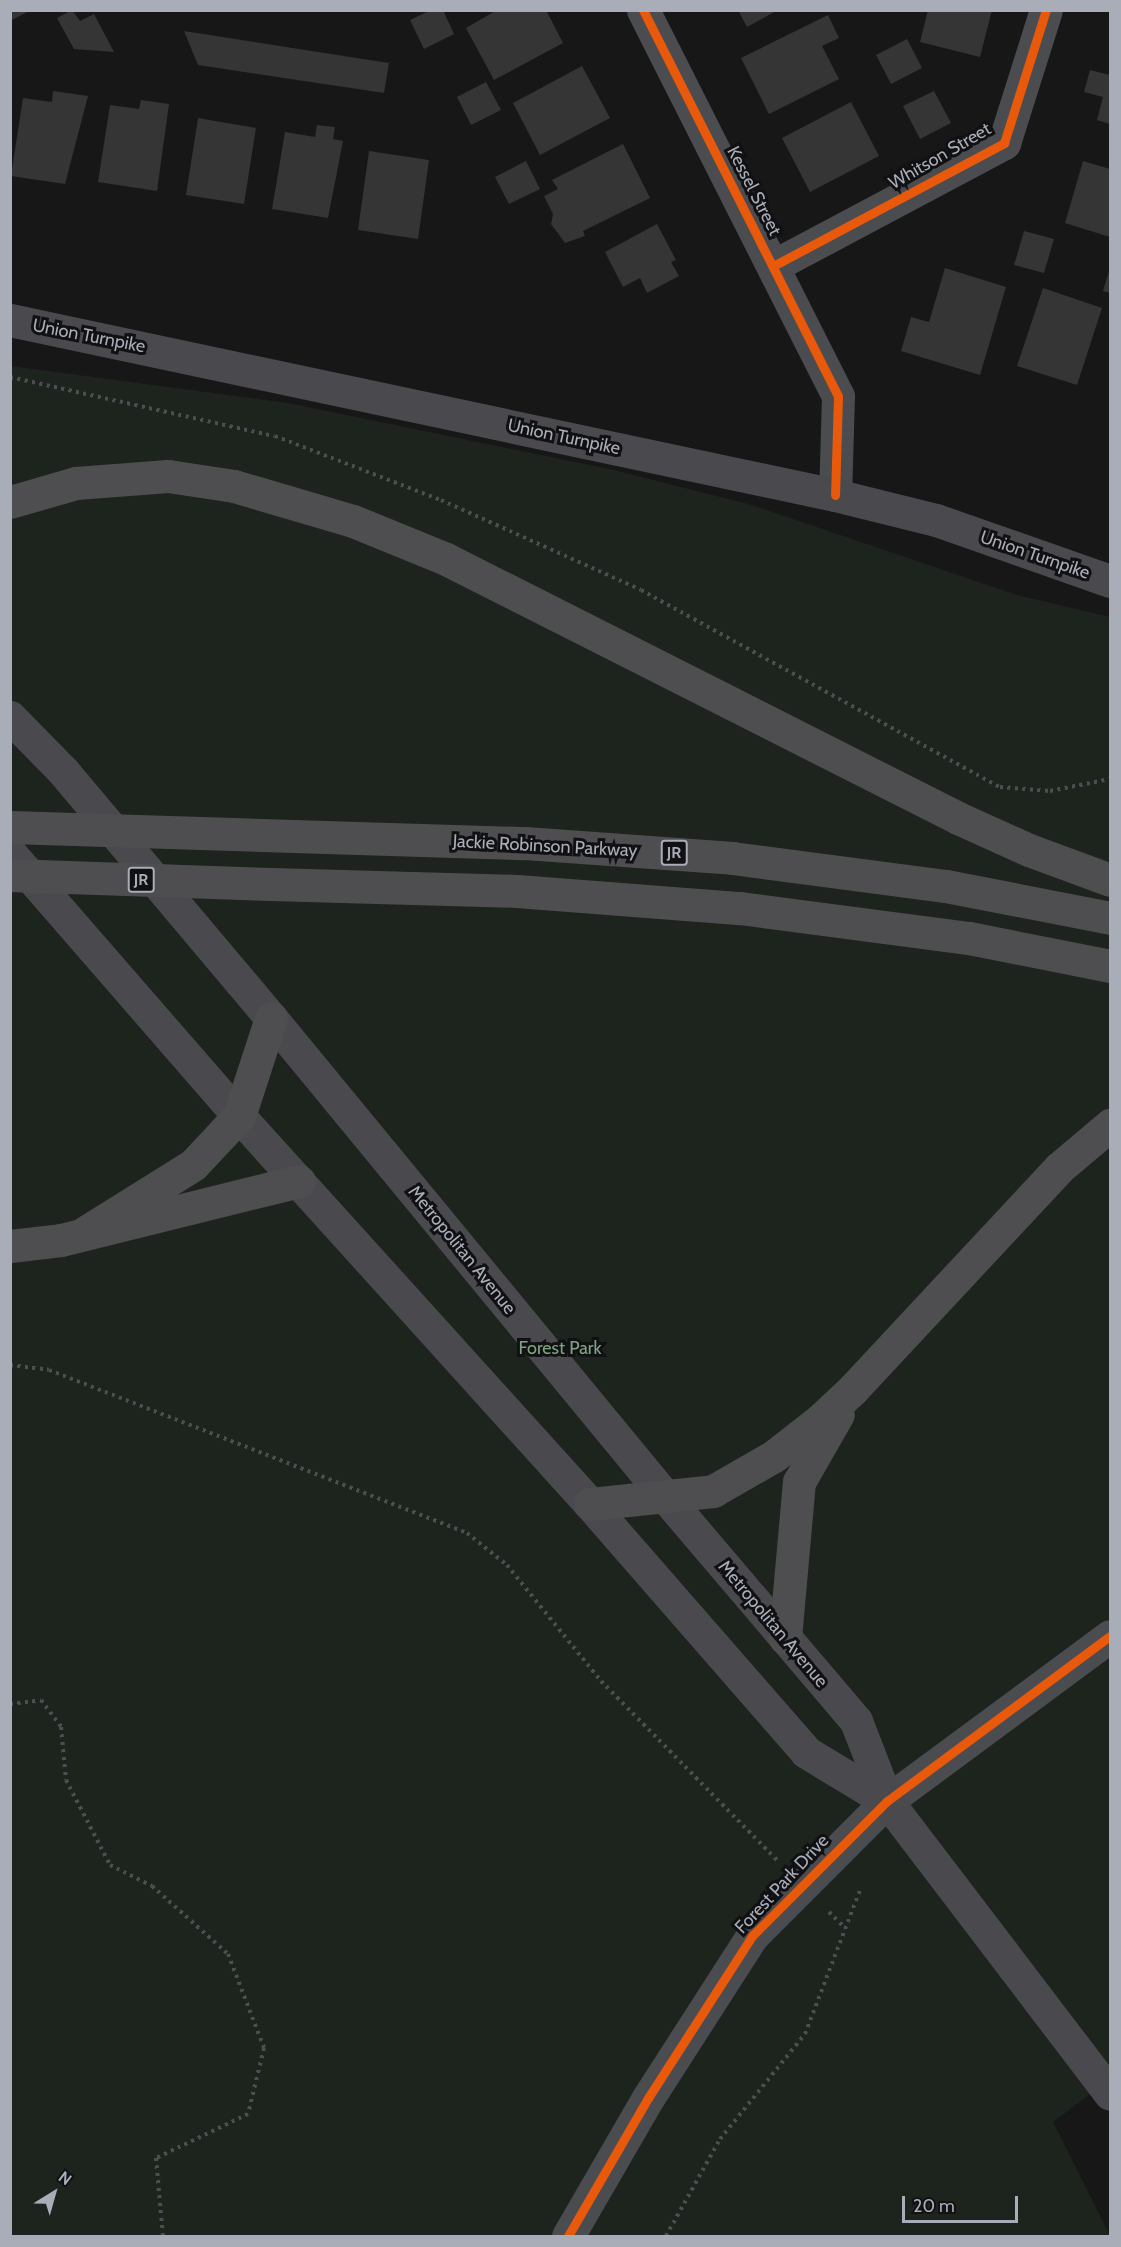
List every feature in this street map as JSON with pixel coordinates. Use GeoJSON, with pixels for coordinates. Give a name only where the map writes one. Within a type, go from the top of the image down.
{"type":"FeatureCollection","features":[{"type":"Feature","properties":{"kind":"highway"},"geometry":{"type":"LineString","coordinates":[[10,502],[76,483],[168,476],[234,486],[353,521],[446,559],[958,818],[1029,850],[1110,880]]}},
{"type":"Feature","properties":{"kind":"highway","name":"Jackie Robinson Parkway"},"geometry":{"type":"LineString","coordinates":[[10,827],[525,843],[752,860],[946,886],[1110,918]]}},
{"type":"Feature","properties":{"kind":"highway","name":"JR"},"geometry":{"type":"LineString","coordinates":[[10,875],[517,891],[740,908],[969,938],[1110,966]]}},
{"type":"Feature","properties":{"kind":"highway"},"geometry":{"type":"LineString","coordinates":[[84,1233],[193,1165],[238,1116],[271,1018]]}},
{"type":"Feature","properties":{"kind":"highway"},"geometry":{"type":"LineString","coordinates":[[590,1504],[663,1494],[713,1491],[774,1456],[820,1420],[853,1389],[1059,1168],[1110,1125]]}},
{"type":"Feature","properties":{"kind":"highway"},"geometry":{"type":"LineString","coordinates":[[10,1246],[30,1246],[299,1181]]}},
{"type":"Feature","properties":{"kind":"highway"},"geometry":{"type":"LineString","coordinates":[[785,1638],[799,1482],[853,1389]]}},
{"type":"Feature","properties":{"kind":"main road","name":"Union Turnpike"},"geometry":{"type":"LineString","coordinates":[[10,320],[835,495],[936,520],[1110,582]]}},
{"type":"Feature","properties":{"kind":"main road","name":"Metropolitan Avenue"},"geometry":{"type":"LineString","coordinates":[[10,717],[63,771],[271,1018],[663,1494],[856,1720],[887,1801],[1110,2094]]}},
{"type":"Feature","properties":{"kind":"main road","name":"Metropolitan Avenue"},"geometry":{"type":"LineString","coordinates":[[10,853],[238,1116],[590,1504],[806,1752],[887,1801]]}},
{"type":"Feature","properties":{"kind":"street","name":"Kessel Street"},"geometry":{"type":"LineString","coordinates":[[643,10],[838,396],[835,495]]}},
{"type":"Feature","properties":{"kind":"street","name":"Whitson Street"},"geometry":{"type":"LineString","coordinates":[[773,266],[1004,142],[1046,10]]}},
{"type":"Feature","properties":{"kind":"street","name":"Forest Park Drive"},"geometry":{"type":"LineString","coordinates":[[568,2236],[648,2097],[752,1936],[801,1884],[887,1801],[1110,1636]]}},
{"type":"Feature","properties":{"kind":"path"},"geometry":{"type":"LineString","coordinates":[[10,377],[275,436],[441,500],[641,590],[1000,787],[1050,791],[1110,779]]}},
{"type":"Feature","properties":{"kind":"path"},"geometry":{"type":"LineString","coordinates":[[10,1365],[49,1370],[467,1533],[507,1565],[601,1681],[845,1928]]}},
{"type":"Feature","properties":{"kind":"path"},"geometry":{"type":"LineString","coordinates":[[10,1704],[41,1700],[61,1727],[66,1780],[110,1865],[152,1886],[228,1954],[264,2048],[248,2114],[156,2158],[163,2236]]}},
{"type":"Feature","properties":{"kind":"path"},"geometry":{"type":"LineString","coordinates":[[666,2236],[720,2139],[805,2034],[860,1890]]}},
{"type":"Feature","properties":{"kind":"green space","name":"Forest Park"},"geometry":{"type":"Polygon","coordinates":[[[11,366],[288,403],[614,470],[752,505],[1017,595],[1110,617],[1110,2079],[1053,2122],[1110,2236],[11,2236],[11,366]]]}},
{"type":"Feature","properties":{"kind":"building"},"geometry":{"type":"Polygon","coordinates":[[[10,10],[31,10],[10,21],[10,10]]]}},
{"type":"Feature","properties":{"kind":"building"},"geometry":{"type":"Polygon","coordinates":[[[72,10],[80,21],[94,14],[114,52],[74,49],[57,18],[72,10]]]}},
{"type":"Feature","properties":{"kind":"building"},"geometry":{"type":"Polygon","coordinates":[[[431,10],[443,10],[454,34],[424,49],[410,20],[431,10]]]}},
{"type":"Feature","properties":{"kind":"building"},"geometry":{"type":"Polygon","coordinates":[[[497,10],[546,10],[563,43],[494,80],[466,28],[497,10]]]}},
{"type":"Feature","properties":{"kind":"building"},"geometry":{"type":"Polygon","coordinates":[[[738,10],[778,10],[747,27],[738,10]]]}},
{"type":"Feature","properties":{"kind":"building"},"geometry":{"type":"Polygon","coordinates":[[[928,10],[992,10],[980,57],[920,42],[928,10]]]}},
{"type":"Feature","properties":{"kind":"building"},"geometry":{"type":"Polygon","coordinates":[[[828,15],[839,38],[822,46],[839,79],[769,114],[741,58],[828,15]]]}},
{"type":"Feature","properties":{"kind":"building"},"geometry":{"type":"Polygon","coordinates":[[[184,31],[389,63],[384,93],[198,65],[184,31]]]}},
{"type":"Feature","properties":{"kind":"building"},"geometry":{"type":"Polygon","coordinates":[[[907,39],[922,68],[891,84],[876,55],[907,39]]]}},
{"type":"Feature","properties":{"kind":"building"},"geometry":{"type":"Polygon","coordinates":[[[582,66],[610,118],[540,155],[513,103],[582,66]]]}},
{"type":"Feature","properties":{"kind":"building"},"geometry":{"type":"Polygon","coordinates":[[[1090,70],[1110,75],[1110,124],[1097,120],[1103,97],[1084,92],[1090,70]]]}},
{"type":"Feature","properties":{"kind":"building"},"geometry":{"type":"Polygon","coordinates":[[[486,82],[501,110],[471,125],[457,97],[486,82]]]}},
{"type":"Feature","properties":{"kind":"building"},"geometry":{"type":"Polygon","coordinates":[[[53,91],[88,96],[65,184],[11,176],[23,98],[52,102],[53,91]]]}},
{"type":"Feature","properties":{"kind":"building"},"geometry":{"type":"Polygon","coordinates":[[[934,91],[951,123],[920,139],[903,106],[934,91]]]}},
{"type":"Feature","properties":{"kind":"building"},"geometry":{"type":"Polygon","coordinates":[[[141,100],[169,104],[157,191],[98,182],[110,105],[139,109],[141,100]]]}},
{"type":"Feature","properties":{"kind":"building"},"geometry":{"type":"Polygon","coordinates":[[[851,102],[879,156],[810,192],[782,138],[851,102]]]}},
{"type":"Feature","properties":{"kind":"building"},"geometry":{"type":"Polygon","coordinates":[[[198,118],[256,128],[244,204],[186,195],[198,118]]]}},
{"type":"Feature","properties":{"kind":"building"},"geometry":{"type":"Polygon","coordinates":[[[317,125],[335,127],[333,139],[343,141],[328,218],[272,209],[285,132],[315,137],[317,125]]]}},
{"type":"Feature","properties":{"kind":"building"},"geometry":{"type":"Polygon","coordinates":[[[623,144],[650,198],[583,231],[585,236],[565,243],[551,224],[553,214],[544,196],[558,189],[552,180],[623,144]]]}},
{"type":"Feature","properties":{"kind":"building"},"geometry":{"type":"Polygon","coordinates":[[[369,151],[429,160],[418,239],[358,230],[369,151]]]}},
{"type":"Feature","properties":{"kind":"building"},"geometry":{"type":"Polygon","coordinates":[[[526,161],[540,189],[509,204],[495,177],[526,161]]]}},
{"type":"Feature","properties":{"kind":"building"},"geometry":{"type":"Polygon","coordinates":[[[1083,161],[1110,169],[1110,237],[1065,223],[1083,161]]]}},
{"type":"Feature","properties":{"kind":"building"},"geometry":{"type":"Polygon","coordinates":[[[657,224],[676,260],[671,262],[679,276],[647,293],[640,278],[623,287],[605,252],[657,224]]]}},
{"type":"Feature","properties":{"kind":"building"},"geometry":{"type":"Polygon","coordinates":[[[1024,231],[1054,239],[1044,273],[1014,265],[1024,231]]]}},
{"type":"Feature","properties":{"kind":"building"},"geometry":{"type":"Polygon","coordinates":[[[945,268],[1006,287],[980,375],[901,351],[911,317],[929,322],[945,268]]]}},
{"type":"Feature","properties":{"kind":"building"},"geometry":{"type":"Polygon","coordinates":[[[1110,268],[1110,293],[1103,291],[1110,268]]]}},
{"type":"Feature","properties":{"kind":"building"},"geometry":{"type":"Polygon","coordinates":[[[1043,288],[1102,308],[1077,385],[1017,366],[1043,288]]]}},
{"type":"Feature","properties":{"kind":"cycle path"},"geometry":{"type":"LineString","coordinates":[[643,10],[838,396],[835,495]]}},
{"type":"Feature","properties":{"kind":"cycle path"},"geometry":{"type":"LineString","coordinates":[[773,266],[1004,143],[1046,10]]}},
{"type":"Feature","properties":{"kind":"cycle path"},"geometry":{"type":"LineString","coordinates":[[568,2236],[648,2098],[752,1936],[887,1801],[1110,1636]]}}]}
